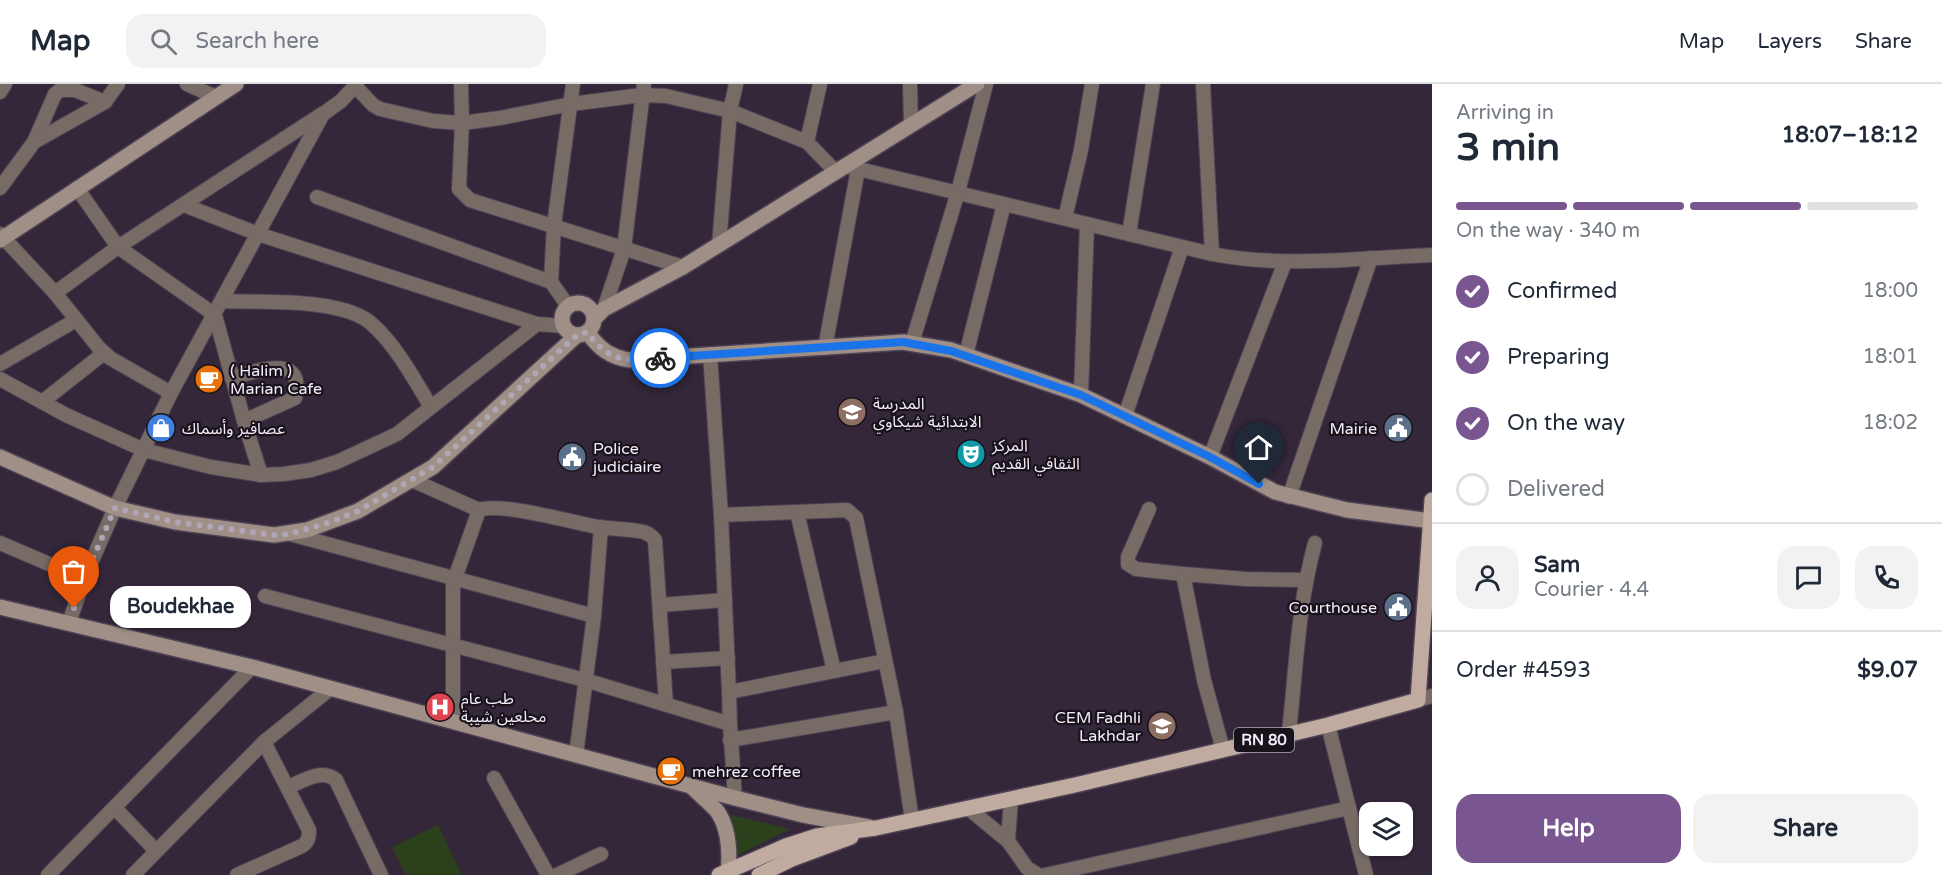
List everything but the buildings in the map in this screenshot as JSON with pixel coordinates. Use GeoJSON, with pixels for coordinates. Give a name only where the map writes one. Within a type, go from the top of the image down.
{"type":"FeatureCollection","features":[{"type":"Feature","properties":{"kind":"main road","name":"RN 80"},"geometry":{"type":"LineString","coordinates":[[725,873],[786,846],[817,836],[876,828],[1011,799],[1328,725],[1425,698],[1432,500]]}},
{"type":"Feature","properties":{"kind":"main road","name":"RN 80"},"geometry":{"type":"LineString","coordinates":[[759,875],[792,859],[876,828]]}},
{"type":"Feature","properties":{"kind":"street"},"geometry":{"type":"LineString","coordinates":[[0,92],[5,84]]}},
{"type":"Feature","properties":{"kind":"street"},"geometry":{"type":"LineString","coordinates":[[34,142],[105,102],[118,84]]}},
{"type":"Feature","properties":{"kind":"street"},"geometry":{"type":"LineString","coordinates":[[187,84],[216,97]]}},
{"type":"Feature","properties":{"kind":"street"},"geometry":{"type":"LineString","coordinates":[[171,393],[104,352],[55,293],[2,237],[236,84]]}},
{"type":"Feature","properties":{"kind":"street"},"geometry":{"type":"LineString","coordinates":[[460,84],[462,123],[459,189],[470,200],[683,267]]}},
{"type":"Feature","properties":{"kind":"street"},"geometry":{"type":"LineString","coordinates":[[551,282],[554,225],[573,84]]}},
{"type":"Feature","properties":{"kind":"street"},"geometry":{"type":"LineString","coordinates":[[718,244],[730,111],[736,84]]}},
{"type":"Feature","properties":{"kind":"street"},"geometry":{"type":"LineString","coordinates":[[807,142],[820,84]]}},
{"type":"Feature","properties":{"kind":"street"},"geometry":{"type":"LineString","coordinates":[[909,84],[910,125]]}},
{"type":"Feature","properties":{"kind":"street"},"geometry":{"type":"LineString","coordinates":[[0,457],[115,508],[175,522],[274,535],[290,534],[331,522],[358,511],[433,467],[585,324],[847,169],[910,125],[977,84]]}},
{"type":"Feature","properties":{"kind":"street"},"geometry":{"type":"LineString","coordinates":[[912,343],[958,192],[986,84]]}},
{"type":"Feature","properties":{"kind":"street"},"geometry":{"type":"LineString","coordinates":[[1065,218],[1081,150],[1092,84]]}},
{"type":"Feature","properties":{"kind":"street"},"geometry":{"type":"LineString","coordinates":[[1129,234],[1153,84]]}},
{"type":"Feature","properties":{"kind":"street"},"geometry":{"type":"LineString","coordinates":[[1203,84],[1212,254]]}},
{"type":"Feature","properties":{"kind":"street"},"geometry":{"type":"LineString","coordinates":[[55,293],[118,247],[323,114],[357,85],[373,105],[380,109],[433,121],[462,123],[500,118],[643,90],[730,111],[807,142],[847,169],[958,192],[1212,254],[1243,260],[1286,262],[1432,255]]}},
{"type":"Feature","properties":{"kind":"street"},"geometry":{"type":"LineString","coordinates":[[0,188],[34,142],[60,90],[75,90],[105,102]]}},
{"type":"Feature","properties":{"kind":"street"},"geometry":{"type":"LineString","coordinates":[[585,324],[624,249],[643,90]]}},
{"type":"Feature","properties":{"kind":"street"},"geometry":{"type":"LineString","coordinates":[[69,623],[84,579],[115,508],[171,393],[323,114]]}},
{"type":"Feature","properties":{"kind":"street"},"geometry":{"type":"LineString","coordinates":[[825,348],[847,169]]}},
{"type":"Feature","properties":{"kind":"street"},"geometry":{"type":"LineString","coordinates":[[78,188],[118,247],[214,315],[261,475]]}},
{"type":"Feature","properties":{"kind":"street"},"geometry":{"type":"LineString","coordinates":[[316,197],[551,282],[568,306]]}},
{"type":"Feature","properties":{"kind":"street"},"geometry":{"type":"LineString","coordinates":[[966,355],[1004,204]]}},
{"type":"Feature","properties":{"kind":"street"},"geometry":{"type":"LineString","coordinates":[[184,205],[258,234],[537,324],[585,324]]}},
{"type":"Feature","properties":{"kind":"street"},"geometry":{"type":"LineString","coordinates":[[1081,395],[1087,224]]}},
{"type":"Feature","properties":{"kind":"street"},"geometry":{"type":"LineString","coordinates":[[1125,416],[1182,247]]}},
{"type":"Feature","properties":{"kind":"street"},"geometry":{"type":"LineString","coordinates":[[1289,497],[1371,258]]}},
{"type":"Feature","properties":{"kind":"street"},"geometry":{"type":"LineString","coordinates":[[1210,457],[1286,262]]}},
{"type":"Feature","properties":{"kind":"street"},"geometry":{"type":"LineString","coordinates":[[222,301],[318,304],[347,310],[372,323],[406,367],[431,407]]}},
{"type":"Feature","properties":{"kind":"street"},"geometry":{"type":"LineString","coordinates":[[585,324],[591,309],[577,303],[568,306],[562,315],[585,324],[599,347],[610,355],[630,360],[912,343],[951,351],[1081,395],[1289,497],[1347,510],[1431,521]]}},
{"type":"Feature","properties":{"kind":"street"},"geometry":{"type":"LineString","coordinates":[[0,364],[76,320]]}},
{"type":"Feature","properties":{"kind":"street"},"geometry":{"type":"LineString","coordinates":[[0,379],[66,415],[144,450],[211,467],[261,475],[311,470],[337,462],[397,434],[537,324]]}},
{"type":"Feature","properties":{"kind":"street"},"geometry":{"type":"LineString","coordinates":[[42,402],[104,352]]}},
{"type":"Feature","properties":{"kind":"street"},"geometry":{"type":"LineString","coordinates":[[710,354],[721,515],[730,740],[735,798]]}},
{"type":"Feature","properties":{"kind":"street"},"geometry":{"type":"LineString","coordinates":[[232,378],[263,369],[280,367],[289,370],[295,378],[297,391],[295,398],[244,421]]}},
{"type":"Feature","properties":{"kind":"street"},"geometry":{"type":"LineString","coordinates":[[412,480],[479,510],[489,507],[520,511],[601,527],[643,532],[655,540],[666,704]]}},
{"type":"Feature","properties":{"kind":"street"},"geometry":{"type":"LineString","coordinates":[[1149,509],[1128,557],[1128,564],[1136,569],[1246,579],[1305,580]]}},
{"type":"Feature","properties":{"kind":"street"},"geometry":{"type":"LineString","coordinates":[[453,720],[453,584],[479,510]]}},
{"type":"Feature","properties":{"kind":"street"},"geometry":{"type":"LineString","coordinates":[[721,515],[847,510],[856,518],[896,712],[912,820]]}},
{"type":"Feature","properties":{"kind":"street"},"geometry":{"type":"LineString","coordinates":[[797,512],[834,671]]}},
{"type":"Feature","properties":{"kind":"street"},"geometry":{"type":"LineString","coordinates":[[576,755],[594,616],[601,527]]}},
{"type":"Feature","properties":{"kind":"street"},"geometry":{"type":"LineString","coordinates":[[290,534],[594,616]]}},
{"type":"Feature","properties":{"kind":"street"},"geometry":{"type":"LineString","coordinates":[[0,543],[84,579]]}},
{"type":"Feature","properties":{"kind":"street"},"geometry":{"type":"LineString","coordinates":[[1289,733],[1299,619],[1305,580],[1315,543]]}},
{"type":"Feature","properties":{"kind":"street"},"geometry":{"type":"LineString","coordinates":[[1183,574],[1204,681],[1223,750]]}},
{"type":"Feature","properties":{"kind":"street"},"geometry":{"type":"LineString","coordinates":[[265,596],[585,680],[730,724]]}},
{"type":"Feature","properties":{"kind":"street"},"geometry":{"type":"LineString","coordinates":[[660,605],[725,600]]}},
{"type":"Feature","properties":{"kind":"street"},"geometry":{"type":"LineString","coordinates":[[0,607],[252,667],[735,798],[803,815],[876,828]]}},
{"type":"Feature","properties":{"kind":"street"},"geometry":{"type":"LineString","coordinates":[[663,662],[728,658]]}},
{"type":"Feature","properties":{"kind":"street"},"geometry":{"type":"LineString","coordinates":[[729,692],[885,661]]}},
{"type":"Feature","properties":{"kind":"street"},"geometry":{"type":"LineString","coordinates":[[48,875],[252,667]]}},
{"type":"Feature","properties":{"kind":"street"},"geometry":{"type":"LineString","coordinates":[[133,875],[264,742],[331,688]]}},
{"type":"Feature","properties":{"kind":"street"},"geometry":{"type":"LineString","coordinates":[[730,740],[896,712]]}},
{"type":"Feature","properties":{"kind":"street"},"geometry":{"type":"LineString","coordinates":[[1328,725],[1366,875]]}},
{"type":"Feature","properties":{"kind":"street"},"geometry":{"type":"LineString","coordinates":[[237,875],[307,842],[309,830],[264,742]]}},
{"type":"Feature","properties":{"kind":"street"},"geometry":{"type":"LineString","coordinates":[[288,787],[320,774],[328,775],[336,780],[381,875]]}},
{"type":"Feature","properties":{"kind":"street"},"geometry":{"type":"LineString","coordinates":[[494,778],[548,875]]}},
{"type":"Feature","properties":{"kind":"street"},"geometry":{"type":"LineString","coordinates":[[691,786],[722,819],[729,843],[725,873]]}},
{"type":"Feature","properties":{"kind":"street"},"geometry":{"type":"LineString","coordinates":[[1008,841],[1011,799]]}},
{"type":"Feature","properties":{"kind":"street"},"geometry":{"type":"LineString","coordinates":[[1045,875],[1349,807]]}},
{"type":"Feature","properties":{"kind":"street"},"geometry":{"type":"LineString","coordinates":[[115,808],[156,851]]}},
{"type":"Feature","properties":{"kind":"street"},"geometry":{"type":"LineString","coordinates":[[968,808],[1008,841],[1027,868],[1038,875]]}},
{"type":"Feature","properties":{"kind":"street"},"geometry":{"type":"LineString","coordinates":[[557,875],[602,854]]}},
{"type":"Feature","properties":{"kind":"green space"},"geometry":{"type":"Polygon","coordinates":[[[723,813],[790,829],[738,855],[723,813]]]}},
{"type":"Feature","properties":{"kind":"green space"},"geometry":{"type":"Polygon","coordinates":[[[438,825],[462,875],[406,875],[392,847],[438,825]]]}},
{"type":"Feature","properties":{"kind":"way so far"},"geometry":{"type":"LineString","coordinates":[[74,608],[115,508],[175,522],[274,535],[307,530],[358,511],[433,467],[577,335],[587,332],[599,347],[620,359],[660,358]]}},
{"type":"Feature","properties":{"kind":"place","name":"( Halim ) Marian Cafe"},"geometry":{"type":"Point","coordinates":[209,379]}},
{"type":"Feature","properties":{"kind":"place","name":"المدرسة الابتدائية شيكاوي"},"geometry":{"type":"Point","coordinates":[852,412]}},
{"type":"Feature","properties":{"kind":"place","name":"عصافير وأسماك"},"geometry":{"type":"Point","coordinates":[161,428]}},
{"type":"Feature","properties":{"kind":"place","name":"Mairie"},"geometry":{"type":"Point","coordinates":[1398,428]}},
{"type":"Feature","properties":{"kind":"place","name":"المركز الثقافي القديم"},"geometry":{"type":"Point","coordinates":[971,454]}},
{"type":"Feature","properties":{"kind":"place","name":"Police judiciaire"},"geometry":{"type":"Point","coordinates":[572,457]}},
{"type":"Feature","properties":{"kind":"place","name":"Courthouse"},"geometry":{"type":"Point","coordinates":[1398,607]}},
{"type":"Feature","properties":{"kind":"place","name":"Boudekhae"},"geometry":{"type":"Point","coordinates":[74,608]}},
{"type":"Feature","properties":{"kind":"place","name":"طب عام محلعين شيبة"},"geometry":{"type":"Point","coordinates":[440,707]}},
{"type":"Feature","properties":{"kind":"place","name":"CEM Fadhli Lakhdar"},"geometry":{"type":"Point","coordinates":[1162,726]}},
{"type":"Feature","properties":{"kind":"place","name":"mehrez coffee"},"geometry":{"type":"Point","coordinates":[671,771]}},
{"type":"Feature","properties":{"kind":"route"},"geometry":{"type":"LineString","coordinates":[[660,358],[903,342],[924,345],[990,363],[1081,395],[1210,457],[1259,484]]}}]}
